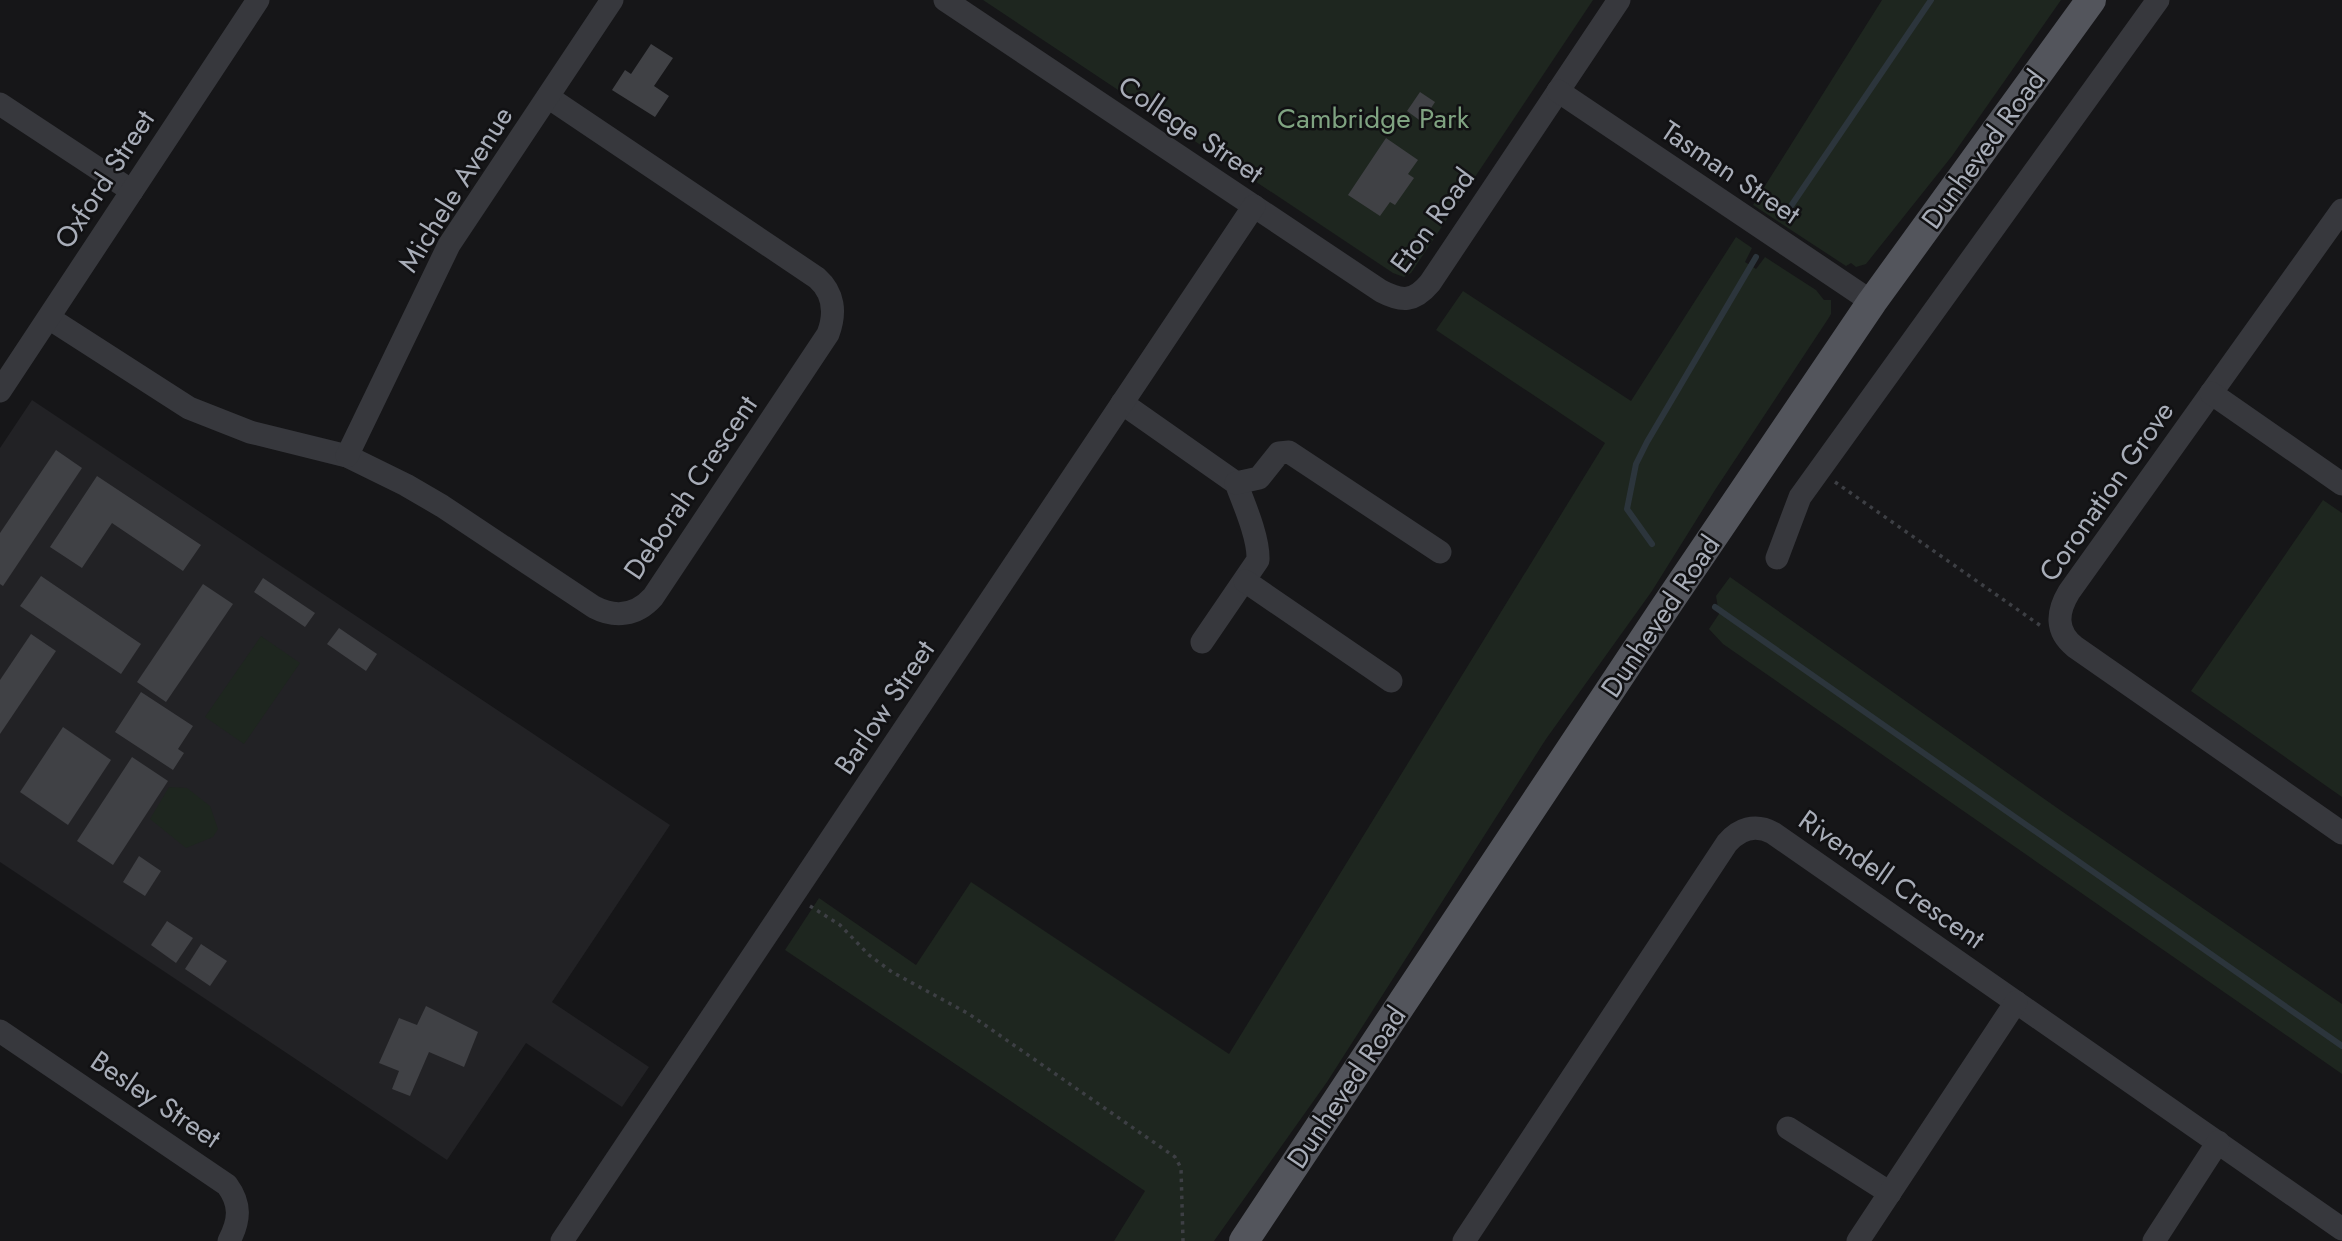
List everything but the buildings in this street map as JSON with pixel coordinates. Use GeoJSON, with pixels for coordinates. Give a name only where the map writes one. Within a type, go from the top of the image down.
{"type":"FeatureCollection","features":[{"type":"Feature","properties":{"kind":"main road","name":"Dunheved Road"},"geometry":{"type":"LineString","coordinates":[[1244,1241],[1666,606],[1872,302],[2091,0]]}},
{"type":"Feature","properties":{"kind":"street","name":"Oxford Street"},"geometry":{"type":"LineString","coordinates":[[0,391],[257,0]]}},
{"type":"Feature","properties":{"kind":"street","name":"Michele Avenue"},"geometry":{"type":"LineString","coordinates":[[346,456],[442,258],[612,0]]}},
{"type":"Feature","properties":{"kind":"street","name":"College Street"},"geometry":{"type":"LineString","coordinates":[[945,0],[1381,291],[1390,296],[1408,298]]}},
{"type":"Feature","properties":{"kind":"street","name":"Eton Road"},"geometry":{"type":"LineString","coordinates":[[1408,298],[1415,297],[1430,283],[1619,0]]}},
{"type":"Feature","properties":{"kind":"street","name":"Dunheved Road"},"geometry":{"type":"LineString","coordinates":[[1777,558],[1800,497],[2158,0]]}},
{"type":"Feature","properties":{"kind":"street","name":"Tasman Street"},"geometry":{"type":"LineString","coordinates":[[1558,90],[1872,302]]}},
{"type":"Feature","properties":{"kind":"street","name":"Deborah Crescent"},"geometry":{"type":"LineString","coordinates":[[49,318],[167,396],[209,417],[250,432],[346,456],[442,506],[594,607],[616,614],[633,612],[653,597],[828,334],[833,318],[833,304],[827,289],[817,278],[548,97]]}},
{"type":"Feature","properties":{"kind":"street"},"geometry":{"type":"LineString","coordinates":[[0,104],[132,191]]}},
{"type":"Feature","properties":{"kind":"street","name":"Barlow Street"},"geometry":{"type":"LineString","coordinates":[[562,1241],[1254,206]]}},
{"type":"Feature","properties":{"kind":"street","name":"Coronation Grove"},"geometry":{"type":"LineString","coordinates":[[2342,210],[2069,592],[2060,609],[2060,626],[2066,639],[2074,647],[2342,833]]}},
{"type":"Feature","properties":{"kind":"street"},"geometry":{"type":"LineString","coordinates":[[2211,393],[2342,484]]}},
{"type":"Feature","properties":{"kind":"street"},"geometry":{"type":"LineString","coordinates":[[1122,403],[1236,483],[1258,554],[1256,565],[1202,642]]}},
{"type":"Feature","properties":{"kind":"street"},"geometry":{"type":"LineString","coordinates":[[1236,483],[1259,478],[1279,453],[1289,452],[1440,552]]}},
{"type":"Feature","properties":{"kind":"street"},"geometry":{"type":"LineString","coordinates":[[1245,581],[1391,681]]}},
{"type":"Feature","properties":{"kind":"street","name":"Rivendell Crescent"},"geometry":{"type":"LineString","coordinates":[[1464,1241],[1727,843],[1742,830],[1756,827],[1769,831],[2342,1228]]}},
{"type":"Feature","properties":{"kind":"street"},"geometry":{"type":"LineString","coordinates":[[1858,1241],[2016,1002]]}},
{"type":"Feature","properties":{"kind":"street","name":"Besley Street"},"geometry":{"type":"LineString","coordinates":[[0,1031],[227,1185],[238,1207],[238,1220],[229,1241]]}},
{"type":"Feature","properties":{"kind":"street"},"geometry":{"type":"LineString","coordinates":[[1788,1128],[1890,1193]]}},
{"type":"Feature","properties":{"kind":"street"},"geometry":{"type":"LineString","coordinates":[[2154,1241],[2218,1142]]}},
{"type":"Feature","properties":{"kind":"path"},"geometry":{"type":"LineString","coordinates":[[1828,477],[2045,627]]}},
{"type":"Feature","properties":{"kind":"path"},"geometry":{"type":"LineString","coordinates":[[794,895],[840,925],[869,955],[892,972],[969,1014],[1175,1157],[1181,1168],[1182,1241]]}},
{"type":"Feature","properties":{"kind":"shaded area"},"geometry":{"type":"Polygon","coordinates":[[[32,400],[670,825],[552,1002],[649,1067],[622,1107],[526,1043],[447,1160],[0,862],[0,448],[32,400]]]}},
{"type":"Feature","properties":{"kind":"green space","name":"Cambridge Park"},"geometry":{"type":"Polygon","coordinates":[[[983,0],[1593,0],[1411,273],[1404,277],[1393,273],[983,0]]]}},
{"type":"Feature","properties":{"kind":"green space"},"geometry":{"type":"Polygon","coordinates":[[[1882,0],[2061,0],[1952,156],[1866,264],[1856,267],[1851,263],[1846,266],[1753,205],[1882,0]]]}},
{"type":"Feature","properties":{"kind":"green space"},"geometry":{"type":"Polygon","coordinates":[[[1736,237],[1752,248],[1745,262],[1756,269],[1765,257],[1816,290],[1824,300],[1831,300],[1831,314],[1652,591],[1546,739],[1327,1082],[1214,1241],[1114,1241],[1145,1191],[785,950],[819,898],[916,965],[971,882],[1229,1054],[1605,443],[1436,330],[1463,291],[1631,401],[1736,237]]]}},
{"type":"Feature","properties":{"kind":"green space"},"geometry":{"type":"Polygon","coordinates":[[[2323,500],[2342,513],[2342,797],[2191,691],[2323,500]]]}},
{"type":"Feature","properties":{"kind":"green space"},"geometry":{"type":"Polygon","coordinates":[[[1730,577],[2060,810],[2342,1004],[2342,1074],[1723,644],[1709,629],[1719,614],[1716,596],[1730,577]]]}},
{"type":"Feature","properties":{"kind":"green space"},"geometry":{"type":"Polygon","coordinates":[[[261,636],[300,663],[244,744],[205,717],[261,636]]]}},
{"type":"Feature","properties":{"kind":"green space"},"geometry":{"type":"Polygon","coordinates":[[[169,787],[187,788],[210,806],[218,829],[213,837],[186,848],[150,819],[169,787]]]}},
{"type":"Feature","properties":{"kind":"waterway"},"geometry":{"type":"LineString","coordinates":[[1791,206],[1931,0]]}},
{"type":"Feature","properties":{"kind":"waterway"},"geometry":{"type":"LineString","coordinates":[[1652,544],[1627,509],[1636,464],[1756,257]]}},
{"type":"Feature","properties":{"kind":"waterway"},"geometry":{"type":"LineString","coordinates":[[1715,607],[2342,1046]]}}]}
